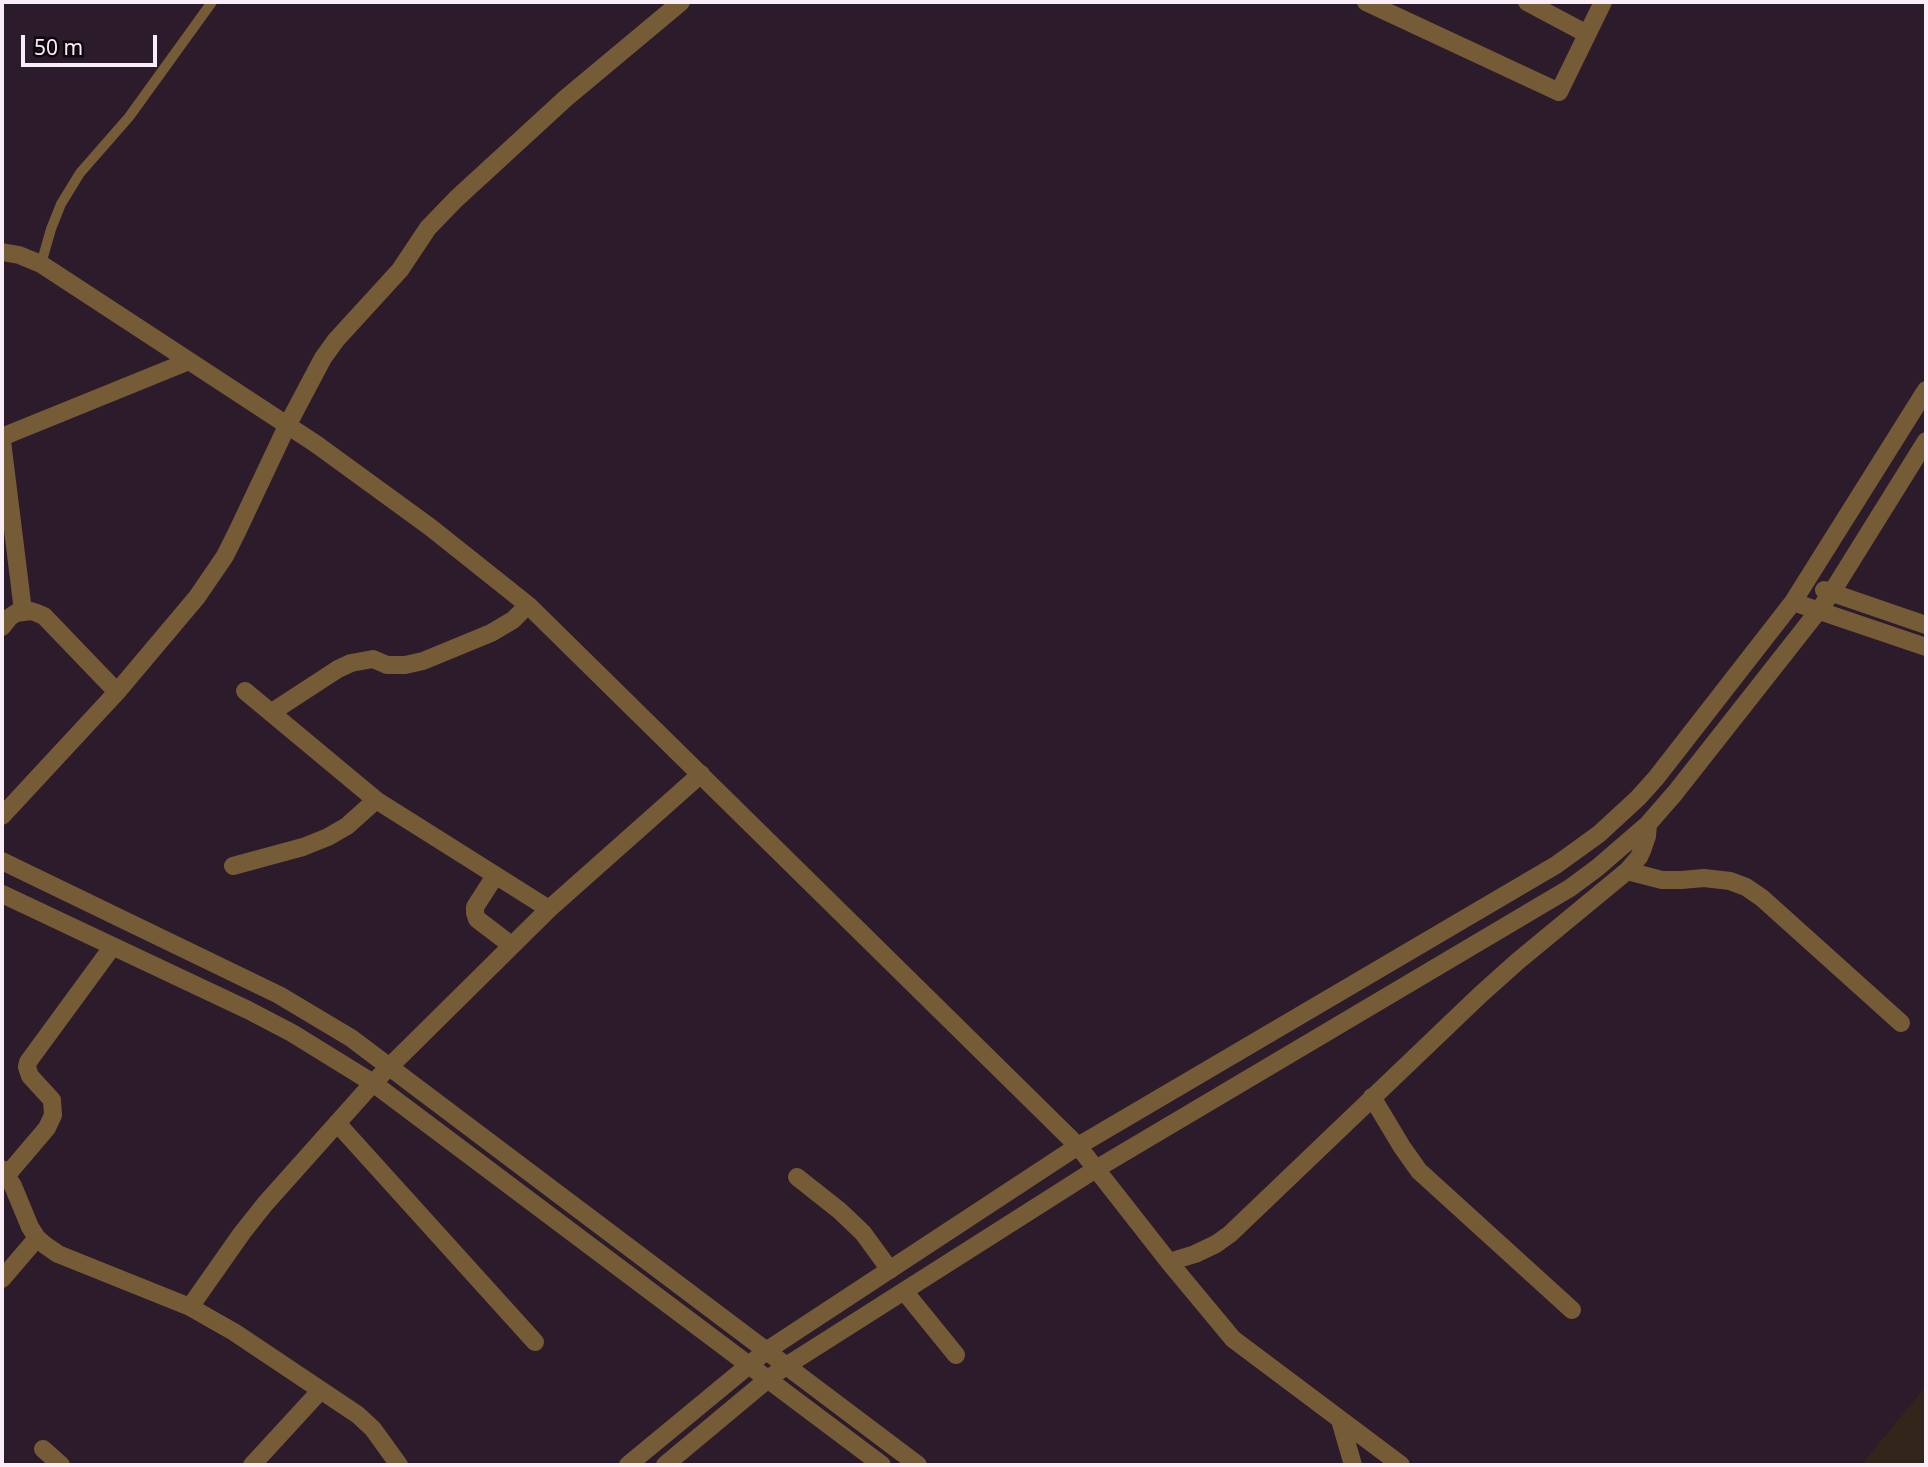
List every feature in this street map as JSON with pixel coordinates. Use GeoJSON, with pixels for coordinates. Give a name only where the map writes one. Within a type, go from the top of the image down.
{"type":"FeatureCollection","features":[{"type":"Feature","properties":{"kind":"street"},"geometry":{"type":"LineString","coordinates":[[2,816],[117,692],[197,597],[225,556],[287,426],[323,358],[400,270],[428,228],[566,98],[681,2]]}},
{"type":"Feature","properties":{"kind":"street"},"geometry":{"type":"LineString","coordinates":[[1366,2],[1559,92],[1603,2]]}},
{"type":"Feature","properties":{"kind":"street"},"geometry":{"type":"LineString","coordinates":[[1527,2],[1587,34]]}},
{"type":"Feature","properties":{"kind":"street"},"geometry":{"type":"LineString","coordinates":[[2,252],[41,264],[316,444],[430,527],[528,605],[1078,1146],[1233,1339],[1401,1465]]}},
{"type":"Feature","properties":{"kind":"street"},"geometry":{"type":"LineString","coordinates":[[23,611],[2,439],[189,361]]}},
{"type":"Feature","properties":{"kind":"street"},"geometry":{"type":"LineString","coordinates":[[628,1465],[766,1352],[1078,1146],[1544,872],[1599,834],[1656,778],[1793,602],[1926,390]]}},
{"type":"Feature","properties":{"kind":"street"},"geometry":{"type":"LineString","coordinates":[[665,1465],[786,1366],[1096,1168],[1570,888],[1623,847],[1648,824],[1684,782],[1819,610],[1926,441]]}},
{"type":"Feature","properties":{"kind":"street"},"geometry":{"type":"LineString","coordinates":[[1805,584],[1926,625]]}},
{"type":"Feature","properties":{"kind":"street"},"geometry":{"type":"LineString","coordinates":[[1793,602],[1926,647]]}},
{"type":"Feature","properties":{"kind":"street"},"geometry":{"type":"LineString","coordinates":[[272,712],[351,663],[373,659],[387,664],[405,665],[423,661],[491,633],[513,620],[528,605]]}},
{"type":"Feature","properties":{"kind":"street"},"geometry":{"type":"LineString","coordinates":[[2,627],[10,617],[23,611],[44,616],[117,692]]}},
{"type":"Feature","properties":{"kind":"street"},"geometry":{"type":"LineString","coordinates":[[245,691],[376,800],[549,909]]}},
{"type":"Feature","properties":{"kind":"street"},"geometry":{"type":"LineString","coordinates":[[190,1307],[265,1204],[373,1083],[549,909],[701,774]]}},
{"type":"Feature","properties":{"kind":"street"},"geometry":{"type":"LineString","coordinates":[[233,866],[303,847],[328,837],[376,800]]}},
{"type":"Feature","properties":{"kind":"street"},"geometry":{"type":"LineString","coordinates":[[1169,1262],[1195,1254],[1230,1234],[1518,961],[1626,871],[1643,848],[1648,824]]}},
{"type":"Feature","properties":{"kind":"street"},"geometry":{"type":"LineString","coordinates":[[2,861],[279,995],[351,1038],[918,1465]]}},
{"type":"Feature","properties":{"kind":"street"},"geometry":{"type":"LineString","coordinates":[[1626,871],[1662,880],[1704,878],[1730,881],[1746,887],[1762,898],[1901,1023]]}},
{"type":"Feature","properties":{"kind":"street"},"geometry":{"type":"LineString","coordinates":[[495,876],[475,907],[475,913],[477,919],[511,945]]}},
{"type":"Feature","properties":{"kind":"street"},"geometry":{"type":"LineString","coordinates":[[2,894],[292,1034],[373,1083],[882,1465]]}},
{"type":"Feature","properties":{"kind":"street"},"geometry":{"type":"LineString","coordinates":[[113,946],[28,1062],[30,1076],[52,1100],[53,1115],[47,1128],[4,1172],[19,1198],[30,1227],[37,1238],[58,1254],[190,1307],[233,1332],[358,1415],[373,1429],[399,1465]]}},
{"type":"Feature","properties":{"kind":"street"},"geometry":{"type":"LineString","coordinates":[[1372,1097],[1406,1153],[1429,1182],[1572,1310]]}},
{"type":"Feature","properties":{"kind":"street"},"geometry":{"type":"LineString","coordinates":[[337,1123],[536,1342]]}},
{"type":"Feature","properties":{"kind":"street"},"geometry":{"type":"LineString","coordinates":[[797,1177],[863,1233],[890,1270]]}},
{"type":"Feature","properties":{"kind":"street"},"geometry":{"type":"LineString","coordinates":[[2,1279],[37,1238]]}},
{"type":"Feature","properties":{"kind":"street"},"geometry":{"type":"LineString","coordinates":[[904,1291],[956,1355]]}},
{"type":"Feature","properties":{"kind":"street"},"geometry":{"type":"LineString","coordinates":[[252,1465],[321,1390]]}},
{"type":"Feature","properties":{"kind":"street"},"geometry":{"type":"LineString","coordinates":[[1340,1420],[1353,1465]]}},
{"type":"Feature","properties":{"kind":"street"},"geometry":{"type":"LineString","coordinates":[[43,1450],[61,1465]]}},
{"type":"Feature","properties":{"kind":"lane"},"geometry":{"type":"LineString","coordinates":[[41,264],[61,204],[80,173],[129,117],[212,2]]}},
{"type":"Feature","properties":{"kind":"shaded area"},"geometry":{"type":"Polygon","coordinates":[[[1926,1386],[1926,1465],[1861,1465],[1926,1386]]]}}]}
